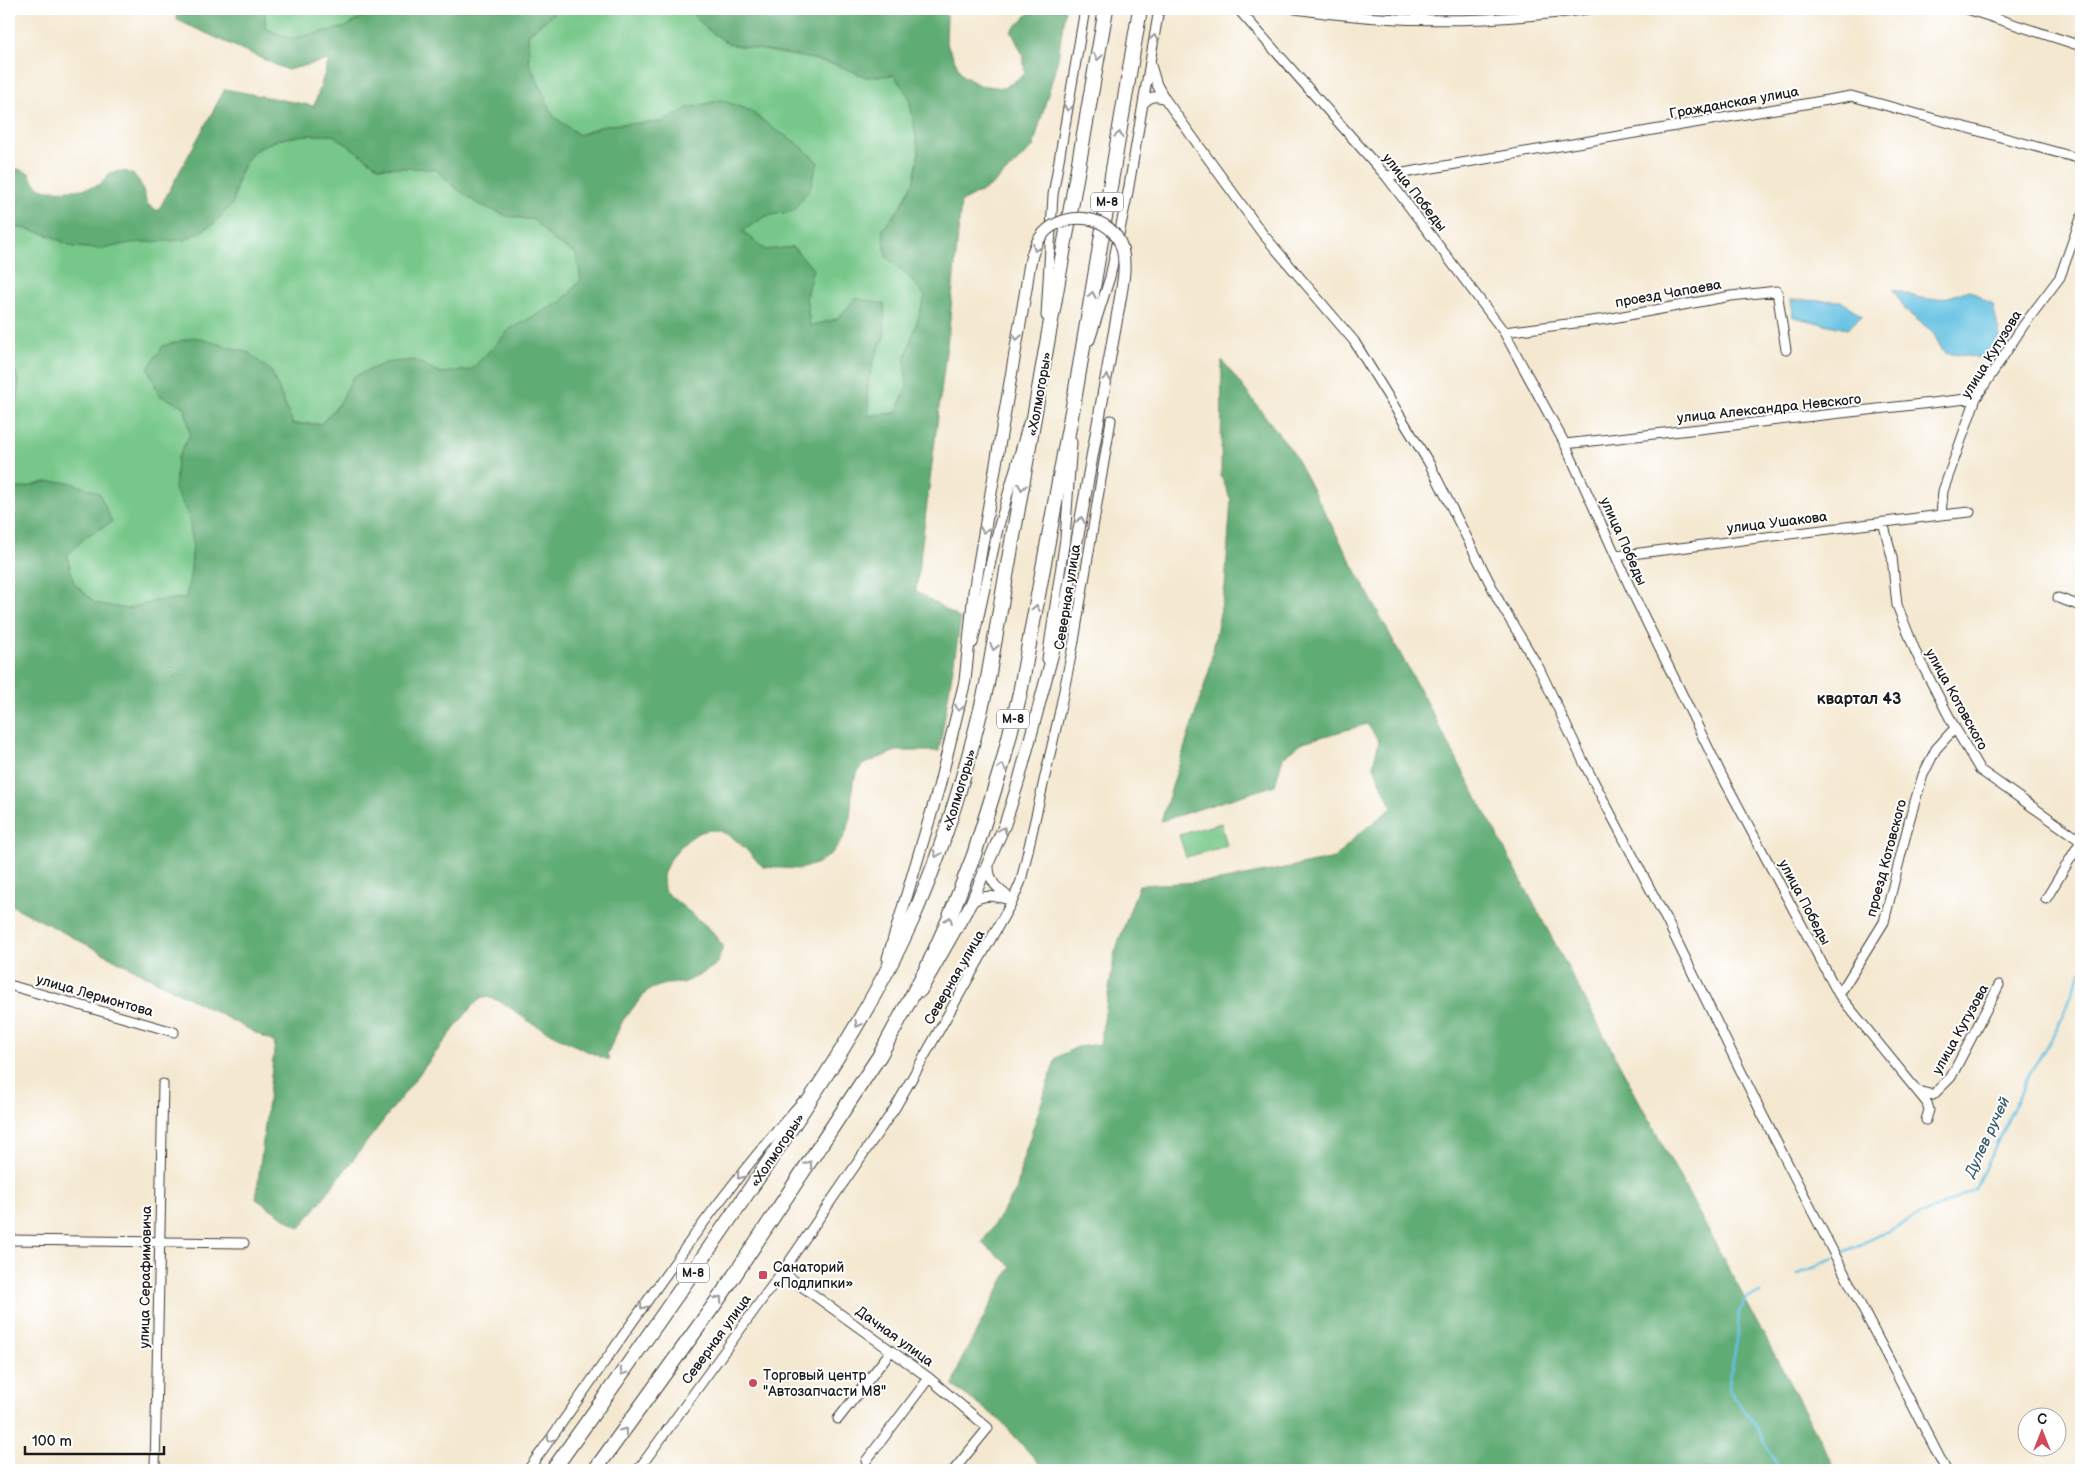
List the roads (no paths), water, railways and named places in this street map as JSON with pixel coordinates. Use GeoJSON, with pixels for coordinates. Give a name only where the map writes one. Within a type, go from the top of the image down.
{"type":"FeatureCollection","features":[{"type":"Feature","properties":{"kind":"highway","name":"«Холмогоры»"},"geometry":{"type":"LineString","coordinates":[[553,1470],[681,1290],[829,1072],[882,982],[911,921],[944,838],[972,747],[994,650],[1106,9]]}},
{"type":"Feature","properties":{"kind":"highway","name":"М-8"},"geometry":{"type":"LineString","coordinates":[[595,1470],[722,1294],[880,1055],[896,1027],[949,919],[974,855],[1000,771],[1020,693],[1075,395],[1140,9]]}},
{"type":"Feature","properties":{"kind":"main road"},"geometry":{"type":"LineString","coordinates":[[882,982],[939,787],[965,681],[974,592],[1034,249],[1043,235],[1053,225],[1067,219],[1083,218],[1096,221],[1107,227],[1121,246],[1124,276],[1065,608],[1019,780],[1005,824],[971,904],[934,971],[896,1027]]}},
{"type":"Feature","properties":{"kind":"street"},"geometry":{"type":"LineString","coordinates":[[1044,365],[1053,195],[1085,9]]}},
{"type":"Feature","properties":{"kind":"street"},"geometry":{"type":"LineString","coordinates":[[1078,376],[1110,277],[1144,104],[1159,9]]}},
{"type":"Feature","properties":{"kind":"street","name":"улица Победы"},"geometry":{"type":"LineString","coordinates":[[1238,9],[1386,176],[1504,332],[1565,444],[1616,556],[1721,774],[1839,995],[1927,1103],[1929,1110],[1926,1120]]}},
{"type":"Feature","properties":{"kind":"street"},"geometry":{"type":"LineString","coordinates":[[1295,9],[1336,15],[1440,21],[1499,19],[1589,9]]}},
{"type":"Feature","properties":{"kind":"street"},"geometry":{"type":"LineString","coordinates":[[1967,9],[2081,46]]}},
{"type":"Feature","properties":{"kind":"street"},"geometry":{"type":"LineString","coordinates":[[1150,62],[1157,84],[1165,99],[1262,233],[1354,341],[1428,463],[1500,603],[1538,668],[1584,763],[1667,921],[1832,1250],[1946,1470]]}},
{"type":"Feature","properties":{"kind":"street"},"geometry":{"type":"LineString","coordinates":[[1144,104],[1154,96],[1165,99]]}},
{"type":"Feature","properties":{"kind":"street","name":"Гражданская улица"},"geometry":{"type":"LineString","coordinates":[[1386,176],[1851,96],[2081,159]]}},
{"type":"Feature","properties":{"kind":"street","name":"улица Кутузова"},"geometry":{"type":"LineString","coordinates":[[1941,514],[1942,491],[1976,398],[2023,326],[2060,277],[2081,218]]}},
{"type":"Feature","properties":{"kind":"street","name":"проезд Чапаева"},"geometry":{"type":"LineString","coordinates":[[1504,332],[1607,318],[1731,296],[1777,291],[1786,350]]}},
{"type":"Feature","properties":{"kind":"street"},"geometry":{"type":"LineString","coordinates":[[965,681],[998,529],[1021,443],[1040,387]]}},
{"type":"Feature","properties":{"kind":"street"},"geometry":{"type":"LineString","coordinates":[[1043,687],[1065,539],[1075,395]]}},
{"type":"Feature","properties":{"kind":"street","name":"улица Александра Невского"},"geometry":{"type":"LineString","coordinates":[[1565,444],[1976,398]]}},
{"type":"Feature","properties":{"kind":"street","name":"Северная улица"},"geometry":{"type":"LineString","coordinates":[[638,1470],[782,1272],[895,1108],[1013,900],[1021,881],[1059,715],[1111,420]]}},
{"type":"Feature","properties":{"kind":"street"},"geometry":{"type":"LineString","coordinates":[[1941,514],[1970,512]]}},
{"type":"Feature","properties":{"kind":"street","name":"улица Ушакова"},"geometry":{"type":"LineString","coordinates":[[1616,556],[1941,514]]}},
{"type":"Feature","properties":{"kind":"street","name":"улица Котовского"},"geometry":{"type":"LineString","coordinates":[[1883,522],[1892,557],[1897,605],[1916,653],[1955,728],[1980,770],[2081,841]]}},
{"type":"Feature","properties":{"kind":"street"},"geometry":{"type":"LineString","coordinates":[[2058,598],[2081,606]]}},
{"type":"Feature","properties":{"kind":"street","name":"проезд Котовского"},"geometry":{"type":"LineString","coordinates":[[1839,995],[1884,922],[1910,818],[1923,775],[1936,748],[1955,728]]}},
{"type":"Feature","properties":{"kind":"street"},"geometry":{"type":"LineString","coordinates":[[2046,899],[2081,841]]}},
{"type":"Feature","properties":{"kind":"street"},"geometry":{"type":"LineString","coordinates":[[990,861],[989,875],[995,887],[1013,900]]}},
{"type":"Feature","properties":{"kind":"street"},"geometry":{"type":"LineString","coordinates":[[971,904],[979,897],[988,895],[1013,900]]}},
{"type":"Feature","properties":{"kind":"street","name":"улица Лермонтова"},"geometry":{"type":"LineString","coordinates":[[9,985],[174,1032]]}},
{"type":"Feature","properties":{"kind":"street","name":"улица Кутузова"},"geometry":{"type":"LineString","coordinates":[[1918,1091],[1933,1094],[1942,1088],[1951,1077],[1999,986]]}},
{"type":"Feature","properties":{"kind":"street"},"geometry":{"type":"LineString","coordinates":[[528,1470],[656,1288],[731,1187],[780,1127],[829,1072]]}},
{"type":"Feature","properties":{"kind":"street","name":"улица Серафимовича"},"geometry":{"type":"LineString","coordinates":[[155,1470],[163,1084]]}},
{"type":"Feature","properties":{"kind":"street"},"geometry":{"type":"LineString","coordinates":[[9,1240],[244,1243]]}},
{"type":"Feature","properties":{"kind":"street","name":"Дачная улица"},"geometry":{"type":"LineString","coordinates":[[782,1272],[929,1378],[988,1428],[954,1470]]}},
{"type":"Feature","properties":{"kind":"street"},"geometry":{"type":"LineString","coordinates":[[838,1420],[890,1351]]}},
{"type":"Feature","properties":{"kind":"street"},"geometry":{"type":"LineString","coordinates":[[866,1461],[929,1378]]}},
{"type":"Feature","properties":{"kind":"water"},"geometry":{"type":"Polygon","coordinates":[[[1893,289],[1931,299],[1939,299],[1969,290],[1993,305],[2000,337],[1983,358],[1944,353],[1932,331],[1907,312],[1893,289]]]}},
{"type":"Feature","properties":{"kind":"water"},"geometry":{"type":"Polygon","coordinates":[[[1791,300],[1841,301],[1862,316],[1847,329],[1793,317],[1791,300]]]}},
{"type":"Feature","properties":{"kind":"waterway","name":"Дулев ручей"},"geometry":{"type":"LineString","coordinates":[[1838,1255],[1975,1189],[2029,1075],[2058,1027],[2081,971]]}},
{"type":"Feature","properties":{"kind":"waterway","name":"Дулев ручей"},"geometry":{"type":"LineString","coordinates":[[1797,1275],[1833,1258]]}},
{"type":"Feature","properties":{"kind":"waterway","name":"Дулев ручей"},"geometry":{"type":"LineString","coordinates":[[1760,1293],[1748,1297],[1739,1312],[1737,1340],[1728,1389],[1754,1423],[1780,1470]]}},
{"type":"Feature","properties":{"kind":"place","name":"Санаторий «Подлипки»"},"geometry":{"type":"Point","coordinates":[763,1275]}},
{"type":"Feature","properties":{"kind":"place","name":"Торговый центр \"Автозапчасти М8\""},"geometry":{"type":"Point","coordinates":[753,1383]}},
{"type":"Feature","properties":{"kind":"district","name":"квартал 43"},"geometry":{"type":"Point","coordinates":[1859,698]}}]}
